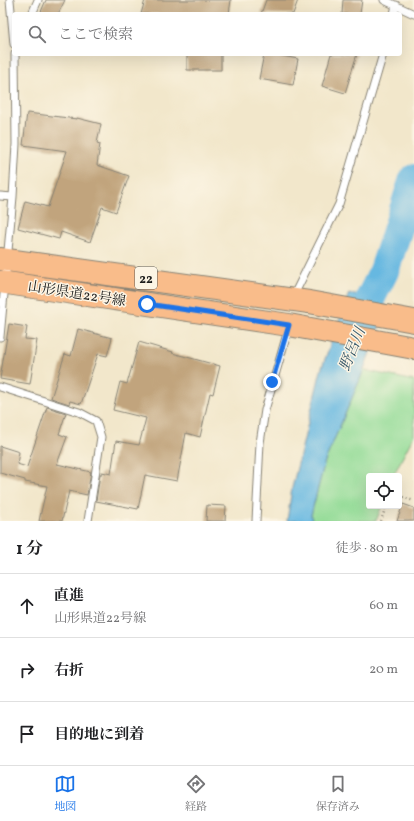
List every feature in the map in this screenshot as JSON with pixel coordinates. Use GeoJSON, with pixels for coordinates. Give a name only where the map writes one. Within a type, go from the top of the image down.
{"type":"FeatureCollection","features":[{"type":"Feature","properties":{"kind":"main road","name":"山形県道22号線"},"geometry":{"type":"LineString","coordinates":[[4,259],[301,300],[414,321]]}},
{"type":"Feature","properties":{"kind":"main road","name":"山形県道22号線"},"geometry":{"type":"LineString","coordinates":[[2,282],[297,326],[411,347]]}},
{"type":"Feature","properties":{"kind":"lane"},"geometry":{"type":"LineString","coordinates":[[10,0],[12,22]]}},
{"type":"Feature","properties":{"kind":"lane"},"geometry":{"type":"LineString","coordinates":[[33,12],[38,0]]}},
{"type":"Feature","properties":{"kind":"lane"},"geometry":{"type":"LineString","coordinates":[[384,0],[414,14]]}},
{"type":"Feature","properties":{"kind":"lane"},"geometry":{"type":"LineString","coordinates":[[394,12],[396,5]]}},
{"type":"Feature","properties":{"kind":"lane"},"geometry":{"type":"LineString","coordinates":[[0,337],[2,282],[13,197],[16,144],[15,56]]}},
{"type":"Feature","properties":{"kind":"lane"},"geometry":{"type":"LineString","coordinates":[[301,300],[339,204],[382,56]]}},
{"type":"Feature","properties":{"kind":"lane"},"geometry":{"type":"LineString","coordinates":[[0,196],[13,197]]}},
{"type":"Feature","properties":{"kind":"lane"},"geometry":{"type":"LineString","coordinates":[[256,521],[260,443],[265,410],[297,326]]}},
{"type":"Feature","properties":{"kind":"lane"},"geometry":{"type":"LineString","coordinates":[[0,387],[79,412],[96,421],[101,437],[88,521]]}},
{"type":"Feature","properties":{"kind":"path"},"geometry":{"type":"LineString","coordinates":[[402,497],[414,501]]}},
{"type":"Feature","properties":{"kind":"path"},"geometry":{"type":"LineString","coordinates":[[381,521],[385,509]]}},
{"type":"Feature","properties":{"kind":"green space"},"geometry":{"type":"Polygon","coordinates":[[[364,370],[414,381],[414,435],[395,473],[366,473],[366,509],[381,509],[376,521],[312,521],[311,515],[325,461],[364,370]]]}},
{"type":"Feature","properties":{"kind":"water"},"geometry":{"type":"Polygon","coordinates":[[[349,293],[387,306],[361,377],[325,461],[311,515],[312,521],[287,521],[292,488],[321,370],[349,293]]]}},
{"type":"Feature","properties":{"kind":"building"},"geometry":{"type":"Polygon","coordinates":[[[46,0],[65,0],[59,12],[41,12],[46,0]]]}},
{"type":"Feature","properties":{"kind":"building"},"geometry":{"type":"Polygon","coordinates":[[[145,0],[231,0],[229,12],[142,12],[145,0]]]}},
{"type":"Feature","properties":{"kind":"building"},"geometry":{"type":"Polygon","coordinates":[[[266,0],[298,0],[294,12],[262,12],[266,0]]]}},
{"type":"Feature","properties":{"kind":"building"},"geometry":{"type":"Polygon","coordinates":[[[343,0],[362,0],[360,12],[342,12],[343,0]]]}},
{"type":"Feature","properties":{"kind":"building"},"geometry":{"type":"Polygon","coordinates":[[[187,56],[221,56],[221,70],[187,70],[187,56]]]}},
{"type":"Feature","properties":{"kind":"building"},"geometry":{"type":"Polygon","coordinates":[[[264,56],[282,56],[298,59],[293,85],[259,79],[264,56]]]}},
{"type":"Feature","properties":{"kind":"building"},"geometry":{"type":"Polygon","coordinates":[[[330,56],[356,56],[345,93],[322,86],[330,56]]]}},
{"type":"Feature","properties":{"kind":"building"},"geometry":{"type":"Polygon","coordinates":[[[27,113],[77,118],[101,124],[97,143],[100,144],[97,165],[129,176],[116,212],[102,207],[90,242],[61,232],[59,239],[18,228],[25,201],[48,207],[67,151],[23,145],[27,113]]]}},
{"type":"Feature","properties":{"kind":"building"},"geometry":{"type":"Polygon","coordinates":[[[9,324],[27,327],[25,339],[37,340],[30,384],[0,379],[9,324]]]}},
{"type":"Feature","properties":{"kind":"building"},"geometry":{"type":"Polygon","coordinates":[[[78,329],[112,338],[107,356],[98,354],[81,404],[70,401],[69,404],[51,398],[65,354],[71,356],[78,329]]]}},
{"type":"Feature","properties":{"kind":"building"},"geometry":{"type":"Polygon","coordinates":[[[139,342],[220,366],[213,394],[210,393],[200,437],[186,433],[177,481],[145,475],[138,509],[96,501],[100,474],[102,474],[102,472],[111,474],[116,441],[139,445],[146,418],[113,410],[120,382],[127,384],[139,342]]]}},
{"type":"Feature","properties":{"kind":"building"},"geometry":{"type":"Polygon","coordinates":[[[47,407],[66,413],[59,434],[67,437],[57,464],[91,472],[87,495],[69,491],[62,521],[39,521],[47,486],[25,482],[25,480],[0,473],[0,446],[19,452],[17,464],[27,467],[47,407]]]}},
{"type":"Feature","properties":{"kind":"building"},"geometry":{"type":"Polygon","coordinates":[[[403,504],[414,508],[414,521],[397,521],[403,504]]]}},
{"type":"Feature","properties":{"kind":"building"},"geometry":{"type":"Polygon","coordinates":[[[207,505],[226,506],[225,521],[206,521],[207,505]]]}},
{"type":"Feature","properties":{"kind":"waterway","name":"野呂川"},"geometry":{"type":"LineString","coordinates":[[357,339],[365,321],[371,297],[384,271],[414,179]]}},
{"type":"Feature","properties":{"kind":"route"},"geometry":{"type":"LineString","coordinates":[[147,304],[289,325],[272,382]]}}]}
